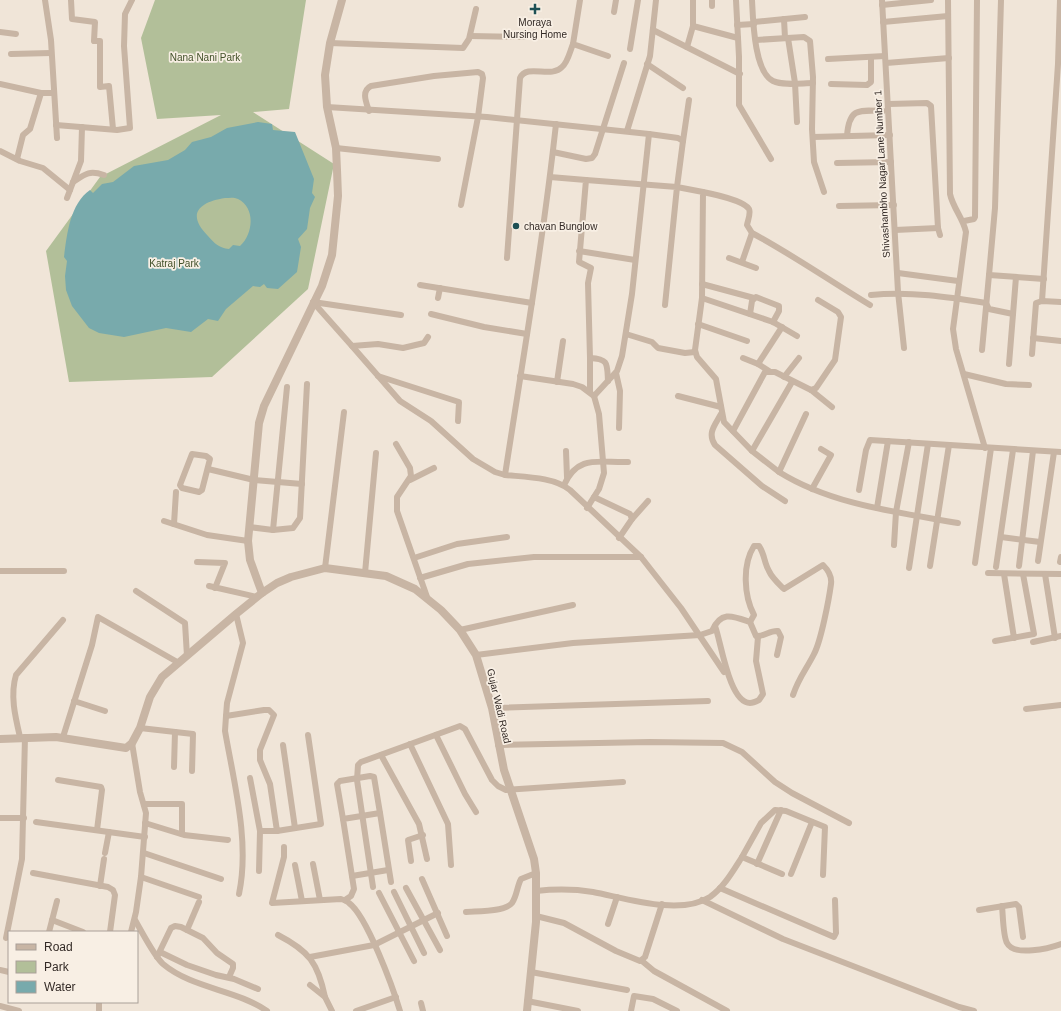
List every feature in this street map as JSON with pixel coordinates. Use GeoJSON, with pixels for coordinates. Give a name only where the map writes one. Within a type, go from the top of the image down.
{"type":"FeatureCollection","features":[{"type":"Feature","properties":{"kind":"street"},"geometry":{"type":"LineString","coordinates":[[45,0],[51,53],[57,138]]}},
{"type":"Feature","properties":{"kind":"street"},"geometry":{"type":"LineString","coordinates":[[71,0],[72,19],[91,20],[95,22],[94,40],[100,41],[100,86],[109,86],[113,129]]}},
{"type":"Feature","properties":{"kind":"street"},"geometry":{"type":"LineString","coordinates":[[56,125],[113,129],[130,128],[124,46],[125,14],[132,0]]}},
{"type":"Feature","properties":{"kind":"street"},"geometry":{"type":"LineString","coordinates":[[197,562],[225,563],[212,587],[259,595],[250,560],[248,542],[259,423],[264,406],[322,286],[332,255],[338,196],[336,148],[327,107],[325,75],[330,43],[342,0]]}},
{"type":"Feature","properties":{"kind":"street"},"geometry":{"type":"LineString","coordinates":[[507,258],[520,78],[526,71],[556,71],[566,62],[573,44],[580,0]]}},
{"type":"Feature","properties":{"kind":"street"},"geometry":{"type":"LineString","coordinates":[[614,12],[616,0]]}},
{"type":"Feature","properties":{"kind":"street"},"geometry":{"type":"LineString","coordinates":[[630,49],[638,0]]}},
{"type":"Feature","properties":{"kind":"street"},"geometry":{"type":"LineString","coordinates":[[627,132],[647,64],[653,30],[656,0]]}},
{"type":"Feature","properties":{"kind":"street"},"geometry":{"type":"LineString","coordinates":[[687,47],[693,26],[693,0]]}},
{"type":"Feature","properties":{"kind":"street"},"geometry":{"type":"LineString","coordinates":[[736,0],[740,74],[738,90],[739,105],[771,159]]}},
{"type":"Feature","properties":{"kind":"street"},"geometry":{"type":"LineString","coordinates":[[752,0],[757,56],[766,75],[774,81],[813,83]]}},
{"type":"Feature","properties":{"kind":"street"},"geometry":{"type":"LineString","coordinates":[[882,3],[931,0]]}},
{"type":"Feature","properties":{"kind":"street"},"geometry":{"type":"LineString","coordinates":[[948,0],[950,194],[952,204],[964,221],[964,243],[953,329],[956,349],[988,448],[975,563]]}},
{"type":"Feature","properties":{"kind":"street"},"geometry":{"type":"LineString","coordinates":[[964,221],[974,219],[975,217],[977,0]]}},
{"type":"Feature","properties":{"kind":"street"},"geometry":{"type":"LineString","coordinates":[[982,350],[995,208],[1001,0]]}},
{"type":"Feature","properties":{"kind":"street"},"geometry":{"type":"LineString","coordinates":[[1042,301],[1060,43],[1060,0]]}},
{"type":"Feature","properties":{"kind":"street","name":"Shivashambho Nagar Lane Number 1"},"geometry":{"type":"LineString","coordinates":[[882,3],[889,104],[898,292],[904,348]]}},
{"type":"Feature","properties":{"kind":"street"},"geometry":{"type":"LineString","coordinates":[[330,43],[457,49],[467,45],[476,9]]}},
{"type":"Feature","properties":{"kind":"street"},"geometry":{"type":"LineString","coordinates":[[883,22],[948,16]]}},
{"type":"Feature","properties":{"kind":"street"},"geometry":{"type":"LineString","coordinates":[[737,25],[805,17]]}},
{"type":"Feature","properties":{"kind":"street"},"geometry":{"type":"LineString","coordinates":[[784,19],[786,38],[795,83],[797,122]]}},
{"type":"Feature","properties":{"kind":"street"},"geometry":{"type":"LineString","coordinates":[[693,26],[738,38]]}},
{"type":"Feature","properties":{"kind":"street"},"geometry":{"type":"LineString","coordinates":[[653,30],[740,74]]}},
{"type":"Feature","properties":{"kind":"street"},"geometry":{"type":"LineString","coordinates":[[0,32],[16,34]]}},
{"type":"Feature","properties":{"kind":"street"},"geometry":{"type":"LineString","coordinates":[[470,36],[525,37]]}},
{"type":"Feature","properties":{"kind":"street"},"geometry":{"type":"LineString","coordinates":[[756,40],[804,37],[810,41],[813,83],[814,162],[824,192]]}},
{"type":"Feature","properties":{"kind":"street"},"geometry":{"type":"LineString","coordinates":[[573,44],[608,56]]}},
{"type":"Feature","properties":{"kind":"street"},"geometry":{"type":"LineString","coordinates":[[11,54],[51,53]]}},
{"type":"Feature","properties":{"kind":"street"},"geometry":{"type":"LineString","coordinates":[[831,84],[867,85],[871,82],[871,56]]}},
{"type":"Feature","properties":{"kind":"street"},"geometry":{"type":"LineString","coordinates":[[828,59],[885,56]]}},
{"type":"Feature","properties":{"kind":"street"},"geometry":{"type":"LineString","coordinates":[[886,63],[949,58]]}},
{"type":"Feature","properties":{"kind":"street"},"geometry":{"type":"LineString","coordinates":[[553,152],[586,160],[592,158],[595,154],[624,63]]}},
{"type":"Feature","properties":{"kind":"street"},"geometry":{"type":"LineString","coordinates":[[647,64],[683,88]]}},
{"type":"Feature","properties":{"kind":"street"},"geometry":{"type":"LineString","coordinates":[[369,110],[364,95],[367,88],[371,86],[434,76],[478,72],[482,74],[483,78],[478,117],[461,205]]}},
{"type":"Feature","properties":{"kind":"street"},"geometry":{"type":"LineString","coordinates":[[0,84],[41,93],[54,93]]}},
{"type":"Feature","properties":{"kind":"street"},"geometry":{"type":"LineString","coordinates":[[17,159],[24,135],[30,129],[41,93]]}},
{"type":"Feature","properties":{"kind":"street"},"geometry":{"type":"LineString","coordinates":[[665,305],[677,187],[689,100]]}},
{"type":"Feature","properties":{"kind":"street"},"geometry":{"type":"LineString","coordinates":[[889,104],[927,103],[931,106],[933,111],[938,228],[940,235]]}},
{"type":"Feature","properties":{"kind":"street"},"geometry":{"type":"LineString","coordinates":[[327,107],[517,120],[649,134],[678,138],[683,141]]}},
{"type":"Feature","properties":{"kind":"street"},"geometry":{"type":"LineString","coordinates":[[847,136],[849,120],[855,112],[860,110],[883,111]]}},
{"type":"Feature","properties":{"kind":"street"},"geometry":{"type":"LineString","coordinates":[[504,475],[532,303],[556,124]]}},
{"type":"Feature","properties":{"kind":"street"},"geometry":{"type":"LineString","coordinates":[[67,198],[81,161],[82,127]]}},
{"type":"Feature","properties":{"kind":"street"},"geometry":{"type":"LineString","coordinates":[[592,394],[616,373],[622,356],[635,260],[649,134]]}},
{"type":"Feature","properties":{"kind":"street"},"geometry":{"type":"LineString","coordinates":[[813,137],[890,136]]}},
{"type":"Feature","properties":{"kind":"street"},"geometry":{"type":"LineString","coordinates":[[336,148],[438,159]]}},
{"type":"Feature","properties":{"kind":"street"},"geometry":{"type":"LineString","coordinates":[[0,151],[43,168],[70,190]]}},
{"type":"Feature","properties":{"kind":"street"},"geometry":{"type":"LineString","coordinates":[[837,163],[891,162]]}},
{"type":"Feature","properties":{"kind":"street"},"geometry":{"type":"LineString","coordinates":[[73,182],[86,174],[94,172],[104,175]]}},
{"type":"Feature","properties":{"kind":"street"},"geometry":{"type":"LineString","coordinates":[[550,177],[677,187],[734,200],[747,207],[750,212],[747,225],[752,233],[806,264],[820,275],[870,305]]}},
{"type":"Feature","properties":{"kind":"street"},"geometry":{"type":"LineString","coordinates":[[586,180],[579,262],[591,268],[588,283],[592,394],[599,414],[604,463],[602,482],[587,508]]}},
{"type":"Feature","properties":{"kind":"street"},"geometry":{"type":"LineString","coordinates":[[703,192],[702,298],[695,352],[696,357],[716,380],[721,414],[724,422],[752,451],[779,472],[812,489],[832,497],[877,508],[958,523]]}},
{"type":"Feature","properties":{"kind":"street"},"geometry":{"type":"LineString","coordinates":[[839,206],[894,205]]}},
{"type":"Feature","properties":{"kind":"street"},"geometry":{"type":"LineString","coordinates":[[895,230],[938,228]]}},
{"type":"Feature","properties":{"kind":"street"},"geometry":{"type":"LineString","coordinates":[[742,262],[752,233]]}},
{"type":"Feature","properties":{"kind":"street"},"geometry":{"type":"LineString","coordinates":[[579,251],[635,260]]}},
{"type":"Feature","properties":{"kind":"street"},"geometry":{"type":"LineString","coordinates":[[729,258],[756,268]]}},
{"type":"Feature","properties":{"kind":"street"},"geometry":{"type":"LineString","coordinates":[[898,273],[958,281]]}},
{"type":"Feature","properties":{"kind":"street"},"geometry":{"type":"LineString","coordinates":[[989,275],[1044,279]]}},
{"type":"Feature","properties":{"kind":"street"},"geometry":{"type":"LineString","coordinates":[[1009,364],[1016,277]]}},
{"type":"Feature","properties":{"kind":"street"},"geometry":{"type":"LineString","coordinates":[[702,284],[754,298],[756,297],[779,306],[779,311],[773,322]]}},
{"type":"Feature","properties":{"kind":"street"},"geometry":{"type":"LineString","coordinates":[[420,285],[532,303]]}},
{"type":"Feature","properties":{"kind":"street"},"geometry":{"type":"LineString","coordinates":[[438,298],[440,288]]}},
{"type":"Feature","properties":{"kind":"street"},"geometry":{"type":"LineString","coordinates":[[871,295],[898,292],[956,299],[986,304],[989,309],[1013,314]]}},
{"type":"Feature","properties":{"kind":"street"},"geometry":{"type":"LineString","coordinates":[[702,298],[773,322],[797,336]]}},
{"type":"Feature","properties":{"kind":"street"},"geometry":{"type":"LineString","coordinates":[[750,314],[754,298]]}},
{"type":"Feature","properties":{"kind":"street"},"geometry":{"type":"LineString","coordinates":[[811,390],[816,388],[836,360],[841,323],[841,317],[838,312],[818,300]]}},
{"type":"Feature","properties":{"kind":"street"},"geometry":{"type":"LineString","coordinates":[[1032,354],[1035,306],[1042,301],[1061,302]]}},
{"type":"Feature","properties":{"kind":"street"},"geometry":{"type":"LineString","coordinates":[[313,302],[401,315]]}},
{"type":"Feature","properties":{"kind":"street"},"geometry":{"type":"LineString","coordinates":[[313,302],[400,401],[432,421],[473,459],[495,472],[504,475],[564,485],[640,557],[700,635],[724,672]]}},
{"type":"Feature","properties":{"kind":"street"},"geometry":{"type":"LineString","coordinates":[[430,314],[484,327],[527,334]]}},
{"type":"Feature","properties":{"kind":"street"},"geometry":{"type":"LineString","coordinates":[[698,324],[747,341]]}},
{"type":"Feature","properties":{"kind":"street"},"geometry":{"type":"LineString","coordinates":[[758,364],[782,327]]}},
{"type":"Feature","properties":{"kind":"street"},"geometry":{"type":"LineString","coordinates":[[626,334],[652,342],[658,348],[685,353],[695,352]]}},
{"type":"Feature","properties":{"kind":"street"},"geometry":{"type":"LineString","coordinates":[[352,346],[378,344],[404,348],[424,343],[428,337]]}},
{"type":"Feature","properties":{"kind":"street"},"geometry":{"type":"LineString","coordinates":[[1033,338],[1061,341]]}},
{"type":"Feature","properties":{"kind":"street"},"geometry":{"type":"LineString","coordinates":[[557,382],[563,341]]}},
{"type":"Feature","properties":{"kind":"street"},"geometry":{"type":"LineString","coordinates":[[590,358],[603,359],[606,362],[608,381]]}},
{"type":"Feature","properties":{"kind":"street"},"geometry":{"type":"LineString","coordinates":[[743,358],[811,390],[832,407]]}},
{"type":"Feature","properties":{"kind":"street"},"geometry":{"type":"LineString","coordinates":[[784,377],[799,358]]}},
{"type":"Feature","properties":{"kind":"street"},"geometry":{"type":"LineString","coordinates":[[733,432],[765,372],[769,371]]}},
{"type":"Feature","properties":{"kind":"street"},"geometry":{"type":"LineString","coordinates":[[616,373],[620,391],[619,428]]}},
{"type":"Feature","properties":{"kind":"street"},"geometry":{"type":"LineString","coordinates":[[964,374],[1006,384],[1029,385]]}},
{"type":"Feature","properties":{"kind":"street"},"geometry":{"type":"LineString","coordinates":[[378,376],[458,402],[458,421]]}},
{"type":"Feature","properties":{"kind":"street"},"geometry":{"type":"LineString","coordinates":[[520,376],[582,387],[592,394]]}},
{"type":"Feature","properties":{"kind":"street"},"geometry":{"type":"LineString","coordinates":[[752,451],[792,382]]}},
{"type":"Feature","properties":{"kind":"street"},"geometry":{"type":"LineString","coordinates":[[249,527],[286,530],[293,528],[297,524],[301,510],[307,384]]}},
{"type":"Feature","properties":{"kind":"street"},"geometry":{"type":"LineString","coordinates":[[274,530],[288,387]]}},
{"type":"Feature","properties":{"kind":"street"},"geometry":{"type":"LineString","coordinates":[[678,396],[721,407]]}},
{"type":"Feature","properties":{"kind":"street"},"geometry":{"type":"LineString","coordinates":[[326,568],[344,412]]}},
{"type":"Feature","properties":{"kind":"street"},"geometry":{"type":"LineString","coordinates":[[721,414],[710,434],[715,445],[762,486],[785,501]]}},
{"type":"Feature","properties":{"kind":"street"},"geometry":{"type":"LineString","coordinates":[[779,472],[806,414]]}},
{"type":"Feature","properties":{"kind":"street"},"geometry":{"type":"LineString","coordinates":[[859,490],[868,442],[874,439],[1058,452],[1040,542],[1038,562]]}},
{"type":"Feature","properties":{"kind":"street"},"geometry":{"type":"LineString","coordinates":[[877,508],[888,441]]}},
{"type":"Feature","properties":{"kind":"street"},"geometry":{"type":"LineString","coordinates":[[894,545],[896,512],[909,442]]}},
{"type":"Feature","properties":{"kind":"street"},"geometry":{"type":"LineString","coordinates":[[396,444],[410,468],[410,480]]}},
{"type":"Feature","properties":{"kind":"street"},"geometry":{"type":"LineString","coordinates":[[909,568],[928,444]]}},
{"type":"Feature","properties":{"kind":"street"},"geometry":{"type":"LineString","coordinates":[[930,566],[949,445]]}},
{"type":"Feature","properties":{"kind":"street"},"geometry":{"type":"LineString","coordinates":[[812,489],[831,455],[821,450]]}},
{"type":"Feature","properties":{"kind":"street"},"geometry":{"type":"LineString","coordinates":[[996,567],[1013,450]]}},
{"type":"Feature","properties":{"kind":"street"},"geometry":{"type":"LineString","coordinates":[[566,451],[567,477]]}},
{"type":"Feature","properties":{"kind":"street"},"geometry":{"type":"LineString","coordinates":[[1019,566],[1033,451]]}},
{"type":"Feature","properties":{"kind":"street"},"geometry":{"type":"LineString","coordinates":[[365,573],[376,453]]}},
{"type":"Feature","properties":{"kind":"street"},"geometry":{"type":"LineString","coordinates":[[192,454],[208,457],[210,461],[208,469],[200,492],[181,487],[180,483],[192,454]]}},
{"type":"Feature","properties":{"kind":"street"},"geometry":{"type":"LineString","coordinates":[[564,485],[567,477],[577,466],[587,463],[628,462]]}},
{"type":"Feature","properties":{"kind":"street"},"geometry":{"type":"LineString","coordinates":[[427,598],[395,504],[399,492],[410,480],[434,468]]}},
{"type":"Feature","properties":{"kind":"street"},"geometry":{"type":"LineString","coordinates":[[208,469],[254,480],[302,484]]}},
{"type":"Feature","properties":{"kind":"street"},"geometry":{"type":"LineString","coordinates":[[174,524],[176,492]]}},
{"type":"Feature","properties":{"kind":"street"},"geometry":{"type":"LineString","coordinates":[[594,497],[627,511],[632,519]]}},
{"type":"Feature","properties":{"kind":"street"},"geometry":{"type":"LineString","coordinates":[[620,538],[632,519],[648,501]]}},
{"type":"Feature","properties":{"kind":"street"},"geometry":{"type":"LineString","coordinates":[[164,521],[207,535],[248,542]]}},
{"type":"Feature","properties":{"kind":"street"},"geometry":{"type":"LineString","coordinates":[[414,558],[457,544],[507,537]]}},
{"type":"Feature","properties":{"kind":"street"},"geometry":{"type":"LineString","coordinates":[[1000,537],[1040,542]]}},
{"type":"Feature","properties":{"kind":"street"},"geometry":{"type":"LineString","coordinates":[[750,622],[754,615],[746,596],[747,576],[751,550],[754,546],[759,546],[765,554],[768,570],[776,581],[784,588],[823,565],[826,568],[831,583],[821,635],[815,653],[799,678],[793,695]]}},
{"type":"Feature","properties":{"kind":"street"},"geometry":{"type":"LineString","coordinates":[[420,578],[468,564],[534,557],[640,557]]}},
{"type":"Feature","properties":{"kind":"street","name":"Gujar Wadi Road"},"geometry":{"type":"LineString","coordinates":[[132,744],[140,728],[150,697],[162,677],[259,595],[291,577],[326,568],[365,573],[399,580],[427,598],[460,630],[476,655],[492,708],[498,745],[510,790],[529,842],[536,873],[536,916],[527,1011]]}},
{"type":"Feature","properties":{"kind":"street"},"geometry":{"type":"LineString","coordinates":[[0,571],[64,571]]}},
{"type":"Feature","properties":{"kind":"street"},"geometry":{"type":"LineString","coordinates":[[988,574],[1061,574]]}},
{"type":"Feature","properties":{"kind":"street"},"geometry":{"type":"LineString","coordinates":[[1004,574],[1014,638]]}},
{"type":"Feature","properties":{"kind":"street"},"geometry":{"type":"LineString","coordinates":[[995,641],[1034,634],[1023,574]]}},
{"type":"Feature","properties":{"kind":"street"},"geometry":{"type":"LineString","coordinates":[[1033,642],[1058,637],[1045,574]]}},
{"type":"Feature","properties":{"kind":"street"},"geometry":{"type":"LineString","coordinates":[[136,591],[185,623],[187,656]]}},
{"type":"Feature","properties":{"kind":"street"},"geometry":{"type":"LineString","coordinates":[[460,630],[573,605]]}},
{"type":"Feature","properties":{"kind":"street"},"geometry":{"type":"LineString","coordinates":[[236,614],[243,643],[227,703],[225,732],[243,835],[243,877],[239,894]]}},
{"type":"Feature","properties":{"kind":"street"},"geometry":{"type":"LineString","coordinates":[[476,655],[589,642],[700,635],[712,631],[715,626],[726,616],[732,616],[750,622],[758,637],[756,661],[763,694],[759,700],[750,703],[744,700],[730,681],[719,636],[715,626]]}},
{"type":"Feature","properties":{"kind":"street"},"geometry":{"type":"LineString","coordinates":[[63,738],[98,617],[179,663]]}},
{"type":"Feature","properties":{"kind":"street"},"geometry":{"type":"LineString","coordinates":[[5,938],[22,859],[24,818],[22,737],[13,697],[13,685],[16,674],[64,620]]}},
{"type":"Feature","properties":{"kind":"street"},"geometry":{"type":"LineString","coordinates":[[758,637],[778,631],[781,637],[777,655]]}},
{"type":"Feature","properties":{"kind":"street"},"geometry":{"type":"LineString","coordinates":[[492,708],[708,701]]}},
{"type":"Feature","properties":{"kind":"street"},"geometry":{"type":"LineString","coordinates":[[74,702],[105,711]]}},
{"type":"Feature","properties":{"kind":"street"},"geometry":{"type":"LineString","coordinates":[[1026,709],[1061,705]]}},
{"type":"Feature","properties":{"kind":"street"},"geometry":{"type":"LineString","coordinates":[[226,716],[264,710],[269,710],[274,715],[260,750],[260,760],[270,784],[277,831]]}},
{"type":"Feature","properties":{"kind":"street"},"geometry":{"type":"LineString","coordinates":[[373,887],[361,816],[358,765],[361,762],[455,727],[463,727],[492,780],[502,788],[510,790],[622,782]]}},
{"type":"Feature","properties":{"kind":"street"},"geometry":{"type":"LineString","coordinates":[[140,728],[193,734],[192,771]]}},
{"type":"Feature","properties":{"kind":"street"},"geometry":{"type":"LineString","coordinates":[[174,732],[174,767]]}},
{"type":"Feature","properties":{"kind":"street"},"geometry":{"type":"LineString","coordinates":[[260,832],[277,831],[321,824],[308,735]]}},
{"type":"Feature","properties":{"kind":"street"},"geometry":{"type":"LineString","coordinates":[[436,735],[465,794],[476,812]]}},
{"type":"Feature","properties":{"kind":"street"},"geometry":{"type":"LineString","coordinates":[[0,739],[22,737],[63,738],[119,748],[126,748],[132,744],[146,812],[144,853],[135,920],[131,931]]}},
{"type":"Feature","properties":{"kind":"street"},"geometry":{"type":"LineString","coordinates":[[498,745],[723,742],[742,752],[775,782],[792,793],[848,823]]}},
{"type":"Feature","properties":{"kind":"street"},"geometry":{"type":"LineString","coordinates":[[410,744],[447,820],[451,865]]}},
{"type":"Feature","properties":{"kind":"street"},"geometry":{"type":"LineString","coordinates":[[283,745],[295,828]]}},
{"type":"Feature","properties":{"kind":"street"},"geometry":{"type":"LineString","coordinates":[[381,755],[419,824],[423,835],[427,859]]}},
{"type":"Feature","properties":{"kind":"street"},"geometry":{"type":"LineString","coordinates":[[345,900],[354,892],[338,782],[370,776],[374,777],[391,882]]}},
{"type":"Feature","properties":{"kind":"street"},"geometry":{"type":"LineString","coordinates":[[250,778],[260,832],[259,871]]}},
{"type":"Feature","properties":{"kind":"street"},"geometry":{"type":"LineString","coordinates":[[58,780],[100,787],[102,790],[97,830]]}},
{"type":"Feature","properties":{"kind":"street"},"geometry":{"type":"LineString","coordinates":[[144,804],[182,804],[182,834]]}},
{"type":"Feature","properties":{"kind":"street"},"geometry":{"type":"LineString","coordinates":[[536,891],[556,888],[662,904],[682,905],[702,900],[720,888],[742,857],[766,817],[774,810],[781,810],[825,827],[823,876]]}},
{"type":"Feature","properties":{"kind":"street"},"geometry":{"type":"LineString","coordinates":[[757,864],[781,810]]}},
{"type":"Feature","properties":{"kind":"street"},"geometry":{"type":"LineString","coordinates":[[343,819],[380,813]]}},
{"type":"Feature","properties":{"kind":"street"},"geometry":{"type":"LineString","coordinates":[[0,818],[24,818]]}},
{"type":"Feature","properties":{"kind":"street"},"geometry":{"type":"LineString","coordinates":[[36,822],[144,837]]}},
{"type":"Feature","properties":{"kind":"street"},"geometry":{"type":"LineString","coordinates":[[790,874],[812,822]]}},
{"type":"Feature","properties":{"kind":"street"},"geometry":{"type":"LineString","coordinates":[[145,823],[182,834],[228,840]]}},
{"type":"Feature","properties":{"kind":"street"},"geometry":{"type":"LineString","coordinates":[[100,886],[109,832]]}},
{"type":"Feature","properties":{"kind":"street"},"geometry":{"type":"LineString","coordinates":[[411,861],[408,840],[423,835]]}},
{"type":"Feature","properties":{"kind":"street"},"geometry":{"type":"LineString","coordinates":[[284,847],[284,857],[272,903],[345,900],[353,906],[374,945],[396,997],[400,1011]]}},
{"type":"Feature","properties":{"kind":"street"},"geometry":{"type":"LineString","coordinates":[[144,853],[221,879]]}},
{"type":"Feature","properties":{"kind":"street"},"geometry":{"type":"LineString","coordinates":[[742,857],[782,874]]}},
{"type":"Feature","properties":{"kind":"street"},"geometry":{"type":"LineString","coordinates":[[313,864],[320,900]]}},
{"type":"Feature","properties":{"kind":"street"},"geometry":{"type":"LineString","coordinates":[[295,865],[302,901]]}},
{"type":"Feature","properties":{"kind":"street"},"geometry":{"type":"LineString","coordinates":[[352,876],[388,870]]}},
{"type":"Feature","properties":{"kind":"street"},"geometry":{"type":"LineString","coordinates":[[33,873],[100,886],[113,890],[115,895],[110,931]]}},
{"type":"Feature","properties":{"kind":"street"},"geometry":{"type":"LineString","coordinates":[[466,912],[498,909],[508,906],[513,902],[521,879],[536,873]]}},
{"type":"Feature","properties":{"kind":"street"},"geometry":{"type":"LineString","coordinates":[[141,877],[199,900],[187,930]]}},
{"type":"Feature","properties":{"kind":"street"},"geometry":{"type":"LineString","coordinates":[[422,879],[447,936]]}},
{"type":"Feature","properties":{"kind":"street"},"geometry":{"type":"LineString","coordinates":[[406,888],[440,950]]}},
{"type":"Feature","properties":{"kind":"street"},"geometry":{"type":"LineString","coordinates":[[720,888],[834,938],[836,933],[835,900]]}},
{"type":"Feature","properties":{"kind":"street"},"geometry":{"type":"LineString","coordinates":[[394,892],[424,953]]}},
{"type":"Feature","properties":{"kind":"street"},"geometry":{"type":"LineString","coordinates":[[379,893],[414,961]]}},
{"type":"Feature","properties":{"kind":"street"},"geometry":{"type":"LineString","coordinates":[[608,924],[617,897]]}},
{"type":"Feature","properties":{"kind":"street"},"geometry":{"type":"LineString","coordinates":[[702,900],[783,939],[959,1007],[974,1011]]}},
{"type":"Feature","properties":{"kind":"street"},"geometry":{"type":"LineString","coordinates":[[49,931],[57,901]]}},
{"type":"Feature","properties":{"kind":"street"},"geometry":{"type":"LineString","coordinates":[[642,961],[645,957],[662,904]]}},
{"type":"Feature","properties":{"kind":"street"},"geometry":{"type":"LineString","coordinates":[[979,910],[1015,904],[1018,905],[1023,937]]}},
{"type":"Feature","properties":{"kind":"street"},"geometry":{"type":"LineString","coordinates":[[1002,906],[1006,940],[1010,946],[1017,949],[1036,950],[1061,944]]}},
{"type":"Feature","properties":{"kind":"street"},"geometry":{"type":"LineString","coordinates":[[310,958],[374,945],[438,913]]}},
{"type":"Feature","properties":{"kind":"street"},"geometry":{"type":"LineString","coordinates":[[536,916],[564,923],[616,951],[637,961],[642,961],[654,970],[727,1011]]}},
{"type":"Feature","properties":{"kind":"street"},"geometry":{"type":"LineString","coordinates":[[52,920],[80,931]]}},
{"type":"Feature","properties":{"kind":"street"},"geometry":{"type":"LineString","coordinates":[[135,920],[159,955],[180,976],[248,999],[267,1011]]}},
{"type":"Feature","properties":{"kind":"street"},"geometry":{"type":"LineString","coordinates":[[159,955],[171,928],[175,926],[203,938],[217,953],[233,964],[229,977]]}},
{"type":"Feature","properties":{"kind":"street"},"geometry":{"type":"LineString","coordinates":[[278,935],[296,944],[310,958],[321,975],[325,997],[332,1011]]}},
{"type":"Feature","properties":{"kind":"street"},"geometry":{"type":"LineString","coordinates":[[159,955],[229,977],[258,989]]}},
{"type":"Feature","properties":{"kind":"street"},"geometry":{"type":"LineString","coordinates":[[531,972],[627,990]]}},
{"type":"Feature","properties":{"kind":"street"},"geometry":{"type":"LineString","coordinates":[[310,985],[325,997]]}},
{"type":"Feature","properties":{"kind":"street"},"geometry":{"type":"LineString","coordinates":[[631,1011],[634,996],[653,999],[677,1011]]}},
{"type":"Feature","properties":{"kind":"street"},"geometry":{"type":"LineString","coordinates":[[356,1011],[396,997]]}},
{"type":"Feature","properties":{"kind":"street"},"geometry":{"type":"LineString","coordinates":[[527,1001],[578,1011]]}},
{"type":"Feature","properties":{"kind":"street"},"geometry":{"type":"LineString","coordinates":[[421,1003],[423,1011]]}},
{"type":"Feature","properties":{"kind":"street"},"geometry":{"type":"LineString","coordinates":[[0,1006],[19,1011]]}},
{"type":"Feature","properties":{"kind":"green space","name":"Katraj Park"},"geometry":{"type":"Polygon","coordinates":[[[155,0],[306,0],[289,109],[253,112],[334,164],[308,289],[212,377],[69,382],[46,251],[100,177],[221,115],[157,119],[141,38],[155,0]]]}},
{"type":"Feature","properties":{"kind":"water","name":"Katraj Park"},"geometry":{"type":"Polygon","coordinates":[[[258,122],[272,124],[273,130],[295,132],[314,179],[312,193],[315,197],[310,208],[307,229],[298,239],[301,247],[297,272],[278,289],[267,288],[264,284],[260,287],[253,286],[226,309],[218,321],[208,319],[191,332],[166,328],[124,337],[99,333],[89,328],[72,306],[66,290],[65,276],[67,261],[64,257],[65,248],[68,229],[78,203],[90,190],[93,193],[102,184],[113,182],[134,166],[168,160],[185,150],[192,142],[211,137],[227,128],[258,122]],[[236,198],[216,200],[202,206],[198,210],[197,215],[201,228],[212,241],[217,245],[229,249],[233,245],[240,246],[244,241],[248,235],[251,221],[248,208],[244,203],[236,198]]]}},
{"type":"Feature","properties":{"kind":"place","name":"Moraya Nursing Home"},"geometry":{"type":"Point","coordinates":[535,9]}},
{"type":"Feature","properties":{"kind":"place","name":"chavan Bunglow"},"geometry":{"type":"Point","coordinates":[516,226]}},
{"type":"Feature","properties":{"kind":"park label","name":"Nana Nani Park"},"geometry":{"type":"Point","coordinates":[205,57]}}]}
